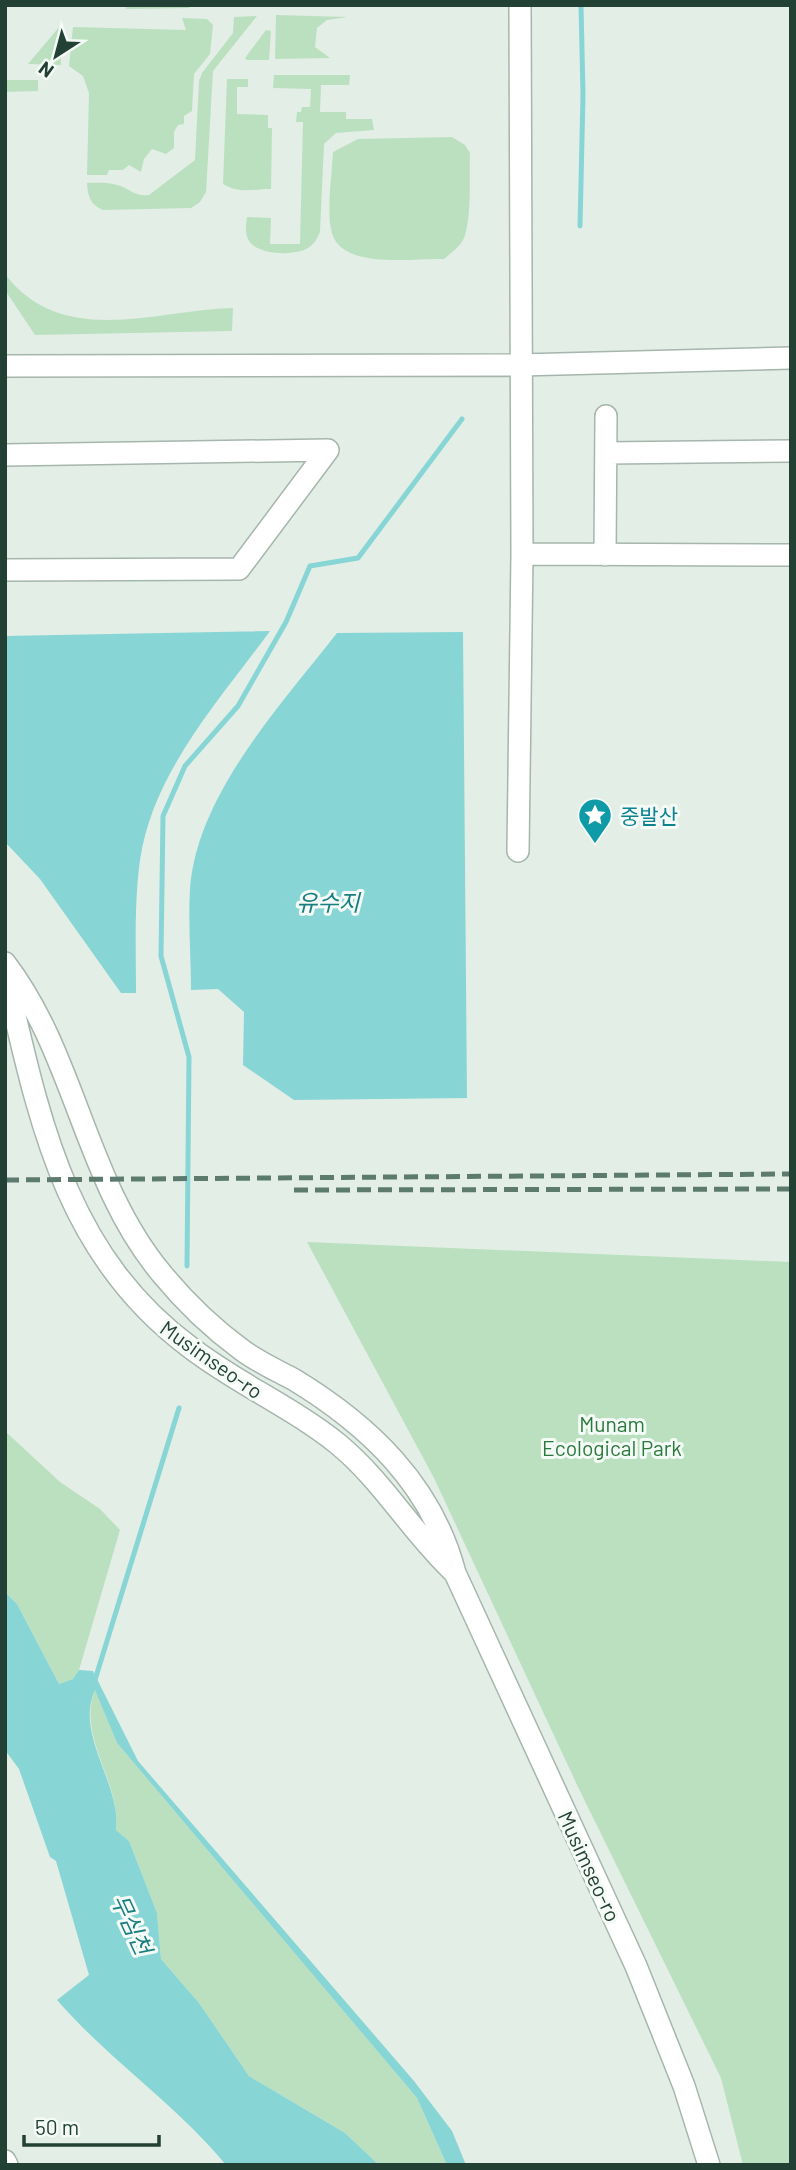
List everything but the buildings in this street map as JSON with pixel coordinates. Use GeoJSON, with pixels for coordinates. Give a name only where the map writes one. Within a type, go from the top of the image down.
{"type":"FeatureCollection","features":[{"type":"Feature","properties":{"kind":"street"},"geometry":{"type":"LineString","coordinates":[[518,851],[522,554],[520,5]]}},
{"type":"Feature","properties":{"kind":"street"},"geometry":{"type":"LineString","coordinates":[[5,366],[520,365],[791,358]]}},
{"type":"Feature","properties":{"kind":"street"},"geometry":{"type":"LineString","coordinates":[[606,416],[606,555]]}},
{"type":"Feature","properties":{"kind":"street"},"geometry":{"type":"LineString","coordinates":[[5,455],[328,450],[239,569],[5,570]]}},
{"type":"Feature","properties":{"kind":"street"},"geometry":{"type":"LineString","coordinates":[[606,453],[791,451]]}},
{"type":"Feature","properties":{"kind":"street"},"geometry":{"type":"LineString","coordinates":[[522,554],[791,555]]}},
{"type":"Feature","properties":{"kind":"street","name":"Musimseo-ro"},"geometry":{"type":"LineString","coordinates":[[5,963],[30,995],[68,1084],[87,1140],[118,1209],[140,1247],[206,1322],[244,1352],[340,1410],[376,1440],[415,1486],[446,1538],[454,1573],[636,1966],[684,2086],[709,2165]]}},
{"type":"Feature","properties":{"kind":"street","name":"Musimseo-ro"},"geometry":{"type":"LineString","coordinates":[[5,973],[55,1164],[86,1233],[109,1266],[155,1320],[190,1348],[226,1373],[302,1416],[340,1446],[381,1484],[428,1548],[454,1573]]}},
{"type":"Feature","properties":{"kind":"green space"},"geometry":{"type":"Polygon","coordinates":[[[126,5],[186,5],[190,8],[126,9],[126,5]]]}},
{"type":"Feature","properties":{"kind":"green space"},"geometry":{"type":"Polygon","coordinates":[[[276,15],[348,17],[327,20],[317,28],[315,47],[330,58],[275,59],[276,15]]]}},
{"type":"Feature","properties":{"kind":"green space"},"geometry":{"type":"Polygon","coordinates":[[[257,16],[213,71],[206,192],[200,202],[191,208],[103,210],[92,203],[87,183],[113,184],[140,195],[149,195],[195,160],[199,81],[202,73],[233,33],[234,17],[257,16]]]}},
{"type":"Feature","properties":{"kind":"green space"},"geometry":{"type":"Polygon","coordinates":[[[182,18],[207,19],[213,25],[210,54],[194,74],[192,111],[184,116],[184,124],[178,125],[174,132],[174,148],[166,154],[152,149],[144,159],[141,172],[129,165],[123,170],[109,170],[107,175],[87,175],[89,93],[83,76],[69,66],[73,27],[186,30],[182,18]]]}},
{"type":"Feature","properties":{"kind":"green space"},"geometry":{"type":"Polygon","coordinates":[[[60,26],[61,65],[28,64],[60,26]]]}},
{"type":"Feature","properties":{"kind":"green space"},"geometry":{"type":"Polygon","coordinates":[[[266,30],[271,31],[269,60],[247,60],[245,58],[266,30]]]}},
{"type":"Feature","properties":{"kind":"green space"},"geometry":{"type":"Polygon","coordinates":[[[274,75],[350,75],[349,85],[321,85],[320,112],[346,112],[346,119],[372,119],[374,130],[336,133],[324,144],[320,232],[309,247],[292,253],[274,253],[258,248],[248,239],[246,231],[247,217],[271,218],[270,244],[300,244],[303,122],[296,122],[297,112],[301,112],[302,107],[310,107],[311,89],[273,88],[274,75]]]}},
{"type":"Feature","properties":{"kind":"green space"},"geometry":{"type":"Polygon","coordinates":[[[227,79],[248,79],[248,87],[237,87],[237,114],[268,115],[268,128],[272,128],[271,189],[240,190],[223,184],[227,79]]]}},
{"type":"Feature","properties":{"kind":"green space"},"geometry":{"type":"Polygon","coordinates":[[[5,80],[38,80],[38,91],[5,92],[5,80]]]}},
{"type":"Feature","properties":{"kind":"green space"},"geometry":{"type":"Polygon","coordinates":[[[452,137],[465,145],[470,153],[467,230],[455,250],[444,259],[380,260],[350,253],[338,245],[332,233],[329,215],[333,152],[358,139],[452,137]]]}},
{"type":"Feature","properties":{"kind":"green space"},"geometry":{"type":"Polygon","coordinates":[[[5,274],[28,297],[54,311],[82,318],[111,320],[233,308],[232,331],[35,335],[5,290],[5,274]]]}},
{"type":"Feature","properties":{"kind":"green space","name":"Munam Ecological Park"},"geometry":{"type":"Polygon","coordinates":[[[307,1242],[791,1262],[791,2165],[743,2165],[721,2078],[578,1787],[434,1478],[307,1242]]]}},
{"type":"Feature","properties":{"kind":"green space"},"geometry":{"type":"Polygon","coordinates":[[[5,1431],[60,1482],[100,1509],[120,1530],[79,1670],[73,1679],[59,1684],[17,1604],[5,1592],[5,1431]]]}},
{"type":"Feature","properties":{"kind":"green space"},"geometry":{"type":"Polygon","coordinates":[[[95,1689],[117,1743],[417,2098],[447,2165],[379,2165],[345,2133],[249,2076],[199,2003],[161,1959],[157,1913],[129,1841],[116,1830],[113,1795],[91,1725],[95,1689]]]}},
{"type":"Feature","properties":{"kind":"water"},"geometry":{"type":"Polygon","coordinates":[[[270,631],[191,739],[173,767],[159,797],[147,828],[138,877],[136,993],[121,993],[40,879],[5,842],[5,636],[270,631]]]}},
{"type":"Feature","properties":{"kind":"water","name":"유수지"},"geometry":{"type":"Polygon","coordinates":[[[463,632],[467,1098],[294,1100],[243,1065],[244,1012],[218,989],[191,990],[190,889],[196,854],[208,819],[245,752],[337,633],[463,632]]]}},
{"type":"Feature","properties":{"kind":"water","name":"무심천"},"geometry":{"type":"Polygon","coordinates":[[[5,1592],[17,1604],[59,1684],[73,1679],[79,1670],[93,1671],[138,1761],[414,2081],[452,2131],[466,2165],[447,2165],[417,2098],[117,1743],[95,1690],[90,1707],[94,1742],[112,1795],[116,1830],[129,1841],[157,1913],[161,1959],[199,2003],[249,2076],[345,2133],[379,2165],[226,2165],[186,2122],[98,2043],[57,2000],[89,1975],[56,1861],[50,1857],[19,1769],[5,1750],[5,1592]]]}},
{"type":"Feature","properties":{"kind":"waterway"},"geometry":{"type":"LineString","coordinates":[[580,226],[583,95],[581,5]]}},
{"type":"Feature","properties":{"kind":"waterway"},"geometry":{"type":"LineString","coordinates":[[187,1266],[189,1057],[161,956],[163,816],[185,766],[238,706],[286,622],[310,566],[358,558],[462,419]]}},
{"type":"Feature","properties":{"kind":"waterway"},"geometry":{"type":"LineString","coordinates":[[94,1683],[179,1408]]}},
{"type":"Feature","properties":{"kind":"railway"},"geometry":{"type":"LineString","coordinates":[[5,1180],[791,1174]]}},
{"type":"Feature","properties":{"kind":"railway"},"geometry":{"type":"LineString","coordinates":[[294,1190],[791,1189]]}},
{"type":"Feature","properties":{"kind":"place","name":"중발산"},"geometry":{"type":"Point","coordinates":[595,845]}}]}
